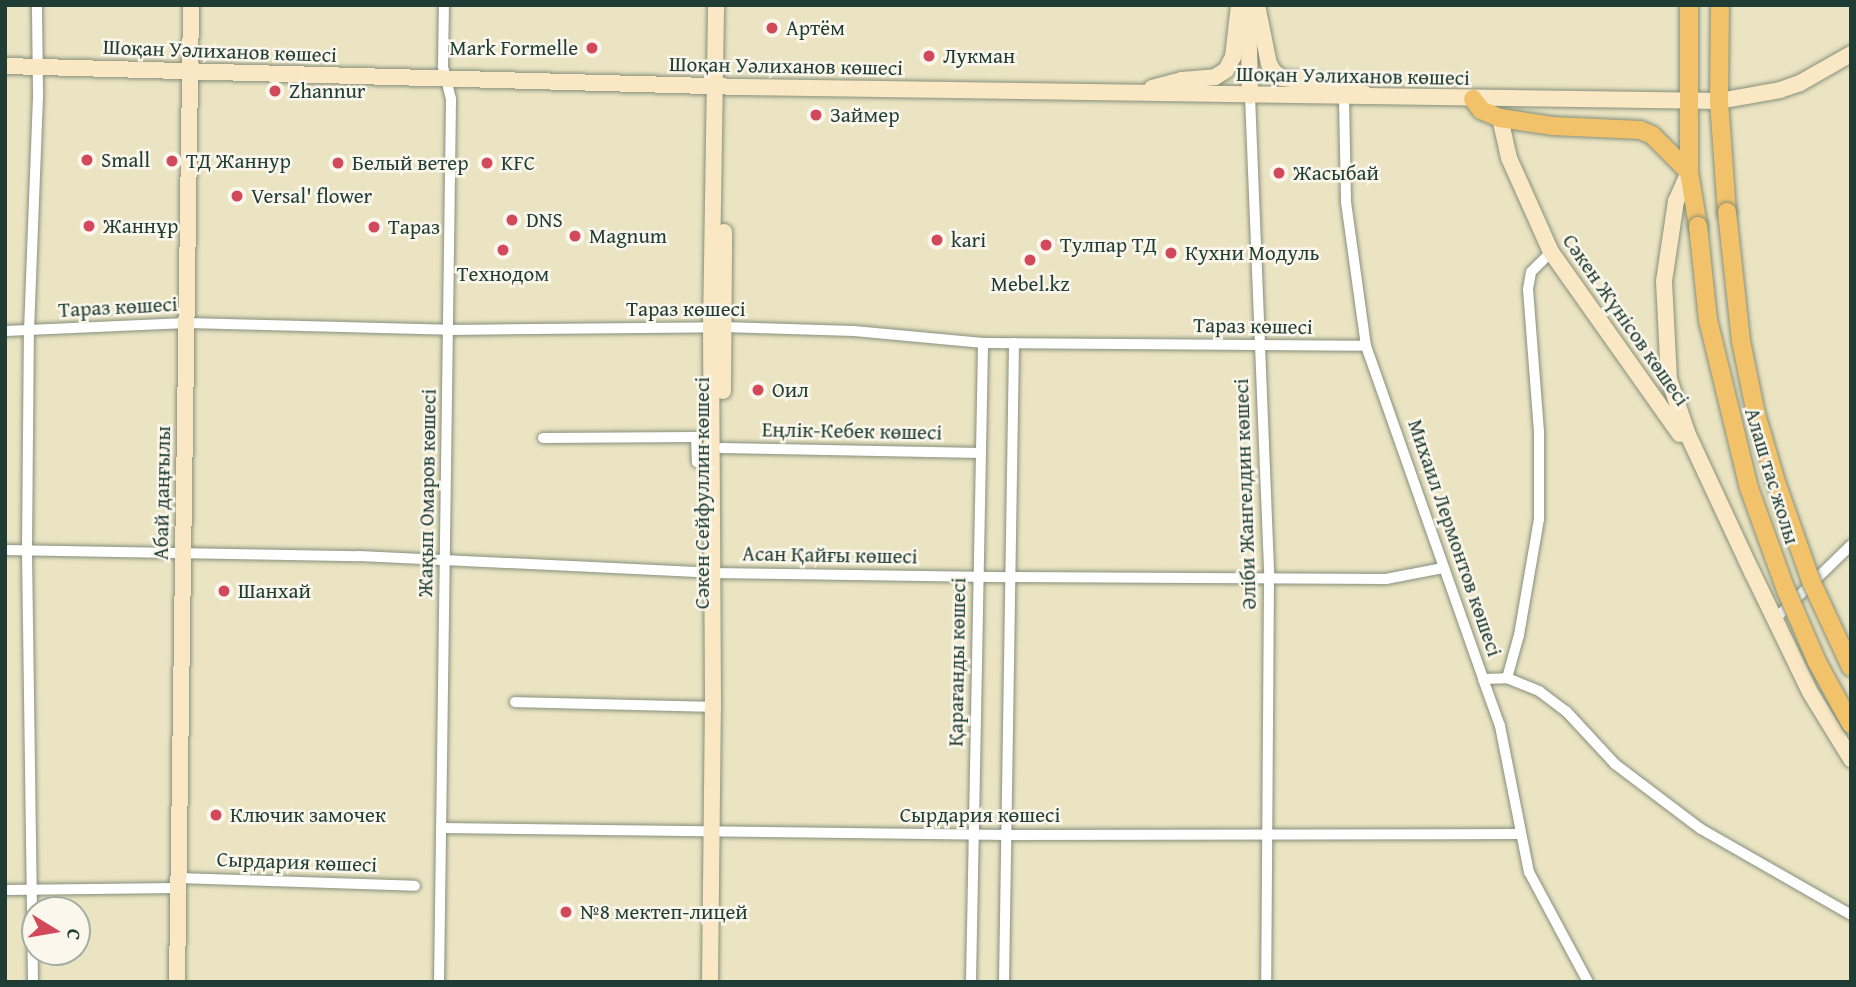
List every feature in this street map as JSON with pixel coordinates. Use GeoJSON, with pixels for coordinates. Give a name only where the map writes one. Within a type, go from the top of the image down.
{"type":"FeatureCollection","features":[{"type":"Feature","properties":{"kind":"main road","name":"Алаш тас жолы"},"geometry":{"type":"LineString","coordinates":[[1689,5],[1689,172],[1708,320],[1749,488],[1786,590],[1817,662],[1851,724]]}},
{"type":"Feature","properties":{"kind":"main road","name":"Алаш тас жолы"},"geometry":{"type":"LineString","coordinates":[[1720,5],[1719,101],[1727,212],[1741,341],[1760,428],[1811,581],[1851,667]]}},
{"type":"Feature","properties":{"kind":"main road"},"geometry":{"type":"LineString","coordinates":[[1473,99],[1481,110],[1500,118],[1553,126],[1640,130],[1652,135],[1689,172]]}},
{"type":"Feature","properties":{"kind":"street"},"geometry":{"type":"LineString","coordinates":[[33,982],[27,549],[37,5]]}},
{"type":"Feature","properties":{"kind":"street","name":"Абай даңғылы"},"geometry":{"type":"LineString","coordinates":[[177,982],[191,5]]}},
{"type":"Feature","properties":{"kind":"street","name":"Жақып Омаров көшесі"},"geometry":{"type":"LineString","coordinates":[[439,982],[451,99],[446,78],[444,5]]}},
{"type":"Feature","properties":{"kind":"street","name":"Сәкен Сейфуллин көшесі"},"geometry":{"type":"LineString","coordinates":[[716,5],[722,88]]}},
{"type":"Feature","properties":{"kind":"street","name":"Сәкен Сейфуллин көшесі"},"geometry":{"type":"LineString","coordinates":[[719,982],[718,573],[713,463],[726,5]]}},
{"type":"Feature","properties":{"kind":"street"},"geometry":{"type":"LineString","coordinates":[[1134,94],[1182,80],[1215,77],[1226,70],[1233,57],[1239,5]]}},
{"type":"Feature","properties":{"kind":"street","name":"Әліби Жангелдин көшесі"},"geometry":{"type":"LineString","coordinates":[[1248,5],[1269,579],[1266,982]]}},
{"type":"Feature","properties":{"kind":"street"},"geometry":{"type":"LineString","coordinates":[[1257,5],[1269,64],[1274,72],[1282,78],[1342,84],[1374,97]]}},
{"type":"Feature","properties":{"kind":"street","name":"Шоқан Уәлиханов көшесі"},"geometry":{"type":"LineString","coordinates":[[5,66],[37,73],[189,71],[722,88],[1719,101],[1780,90],[1800,83],[1851,54]]}},
{"type":"Feature","properties":{"kind":"street","name":"Михаил Лермонтов көшесі"},"geometry":{"type":"LineString","coordinates":[[1344,97],[1346,202],[1366,346],[1404,446],[1443,568],[1483,679],[1507,678],[1539,691],[1566,711],[1615,764],[1701,829],[1851,915]]}},
{"type":"Feature","properties":{"kind":"street","name":"Сәкен Жүнісов көшесі"},"geometry":{"type":"LineString","coordinates":[[1500,118],[1502,136],[1510,158],[1551,252],[1700,462]]}},
{"type":"Feature","properties":{"kind":"street"},"geometry":{"type":"LineString","coordinates":[[1689,172],[1676,201],[1664,281],[1669,379],[1681,419],[1775,619],[1810,692],[1851,759]]}},
{"type":"Feature","properties":{"kind":"street"},"geometry":{"type":"LineString","coordinates":[[1507,678],[1522,623],[1539,519],[1539,432],[1528,289],[1531,272],[1551,252]]}},
{"type":"Feature","properties":{"kind":"street","name":"Тараз көшесі"},"geometry":{"type":"LineString","coordinates":[[5,331],[187,323],[449,330],[717,328],[854,331],[983,343],[1366,346]]}},
{"type":"Feature","properties":{"kind":"street","name":"Сәкен Сейфуллин көшесі"},"geometry":{"type":"LineString","coordinates":[[710,982],[717,832],[713,707],[722,448],[717,328]]}},
{"type":"Feature","properties":{"kind":"street","name":"Қарағанды көшесі"},"geometry":{"type":"LineString","coordinates":[[971,982],[983,343]]}},
{"type":"Feature","properties":{"kind":"street"},"geometry":{"type":"LineString","coordinates":[[1004,982],[1014,343]]}},
{"type":"Feature","properties":{"kind":"street"},"geometry":{"type":"LineString","coordinates":[[543,438],[696,437],[697,462],[713,463]]}},
{"type":"Feature","properties":{"kind":"street","name":"Еңлік-Кебек көшесі"},"geometry":{"type":"LineString","coordinates":[[722,448],[981,453]]}},
{"type":"Feature","properties":{"kind":"street"},"geometry":{"type":"LineString","coordinates":[[1775,619],[1851,545]]}},
{"type":"Feature","properties":{"kind":"street","name":"Асан Қайғы көшесі"},"geometry":{"type":"LineString","coordinates":[[5,550],[182,551],[446,558],[718,573],[978,577],[1387,579],[1443,568]]}},
{"type":"Feature","properties":{"kind":"street"},"geometry":{"type":"LineString","coordinates":[[1483,679],[1500,726],[1517,807],[1519,834],[1529,873],[1588,982]]}},
{"type":"Feature","properties":{"kind":"street"},"geometry":{"type":"LineString","coordinates":[[515,702],[713,707]]}},
{"type":"Feature","properties":{"kind":"street","name":"Сырдария көшесі"},"geometry":{"type":"LineString","coordinates":[[441,828],[973,835],[1519,834]]}},
{"type":"Feature","properties":{"kind":"street","name":"Сырдария көшесі"},"geometry":{"type":"LineString","coordinates":[[5,890],[178,883],[415,886]]}},
{"type":"Feature","properties":{"kind":"place","name":"Артём"},"geometry":{"type":"Point","coordinates":[772,28]}},
{"type":"Feature","properties":{"kind":"place","name":"Mark Formelle"},"geometry":{"type":"Point","coordinates":[592,48]}},
{"type":"Feature","properties":{"kind":"place","name":"Лукман"},"geometry":{"type":"Point","coordinates":[929,56]}},
{"type":"Feature","properties":{"kind":"place","name":"Zhannur"},"geometry":{"type":"Point","coordinates":[275,91]}},
{"type":"Feature","properties":{"kind":"place","name":"Займер"},"geometry":{"type":"Point","coordinates":[816,115]}},
{"type":"Feature","properties":{"kind":"place","name":"Small"},"geometry":{"type":"Point","coordinates":[87,160]}},
{"type":"Feature","properties":{"kind":"place","name":"ТД Жаннур"},"geometry":{"type":"Point","coordinates":[172,161]}},
{"type":"Feature","properties":{"kind":"place","name":"Белый ветер"},"geometry":{"type":"Point","coordinates":[338,163]}},
{"type":"Feature","properties":{"kind":"place","name":"KFC"},"geometry":{"type":"Point","coordinates":[487,163]}},
{"type":"Feature","properties":{"kind":"place","name":"Жасыбай"},"geometry":{"type":"Point","coordinates":[1279,173]}},
{"type":"Feature","properties":{"kind":"place","name":"Versal' flower"},"geometry":{"type":"Point","coordinates":[237,196]}},
{"type":"Feature","properties":{"kind":"place","name":"DNS"},"geometry":{"type":"Point","coordinates":[512,220]}},
{"type":"Feature","properties":{"kind":"place","name":"Жаннұр"},"geometry":{"type":"Point","coordinates":[89,226]}},
{"type":"Feature","properties":{"kind":"place","name":"Тараз"},"geometry":{"type":"Point","coordinates":[374,227]}},
{"type":"Feature","properties":{"kind":"place","name":"Magnum"},"geometry":{"type":"Point","coordinates":[575,236]}},
{"type":"Feature","properties":{"kind":"place","name":"kari"},"geometry":{"type":"Point","coordinates":[937,240]}},
{"type":"Feature","properties":{"kind":"place","name":"Тулпар ТД"},"geometry":{"type":"Point","coordinates":[1046,245]}},
{"type":"Feature","properties":{"kind":"place","name":"Технодом"},"geometry":{"type":"Point","coordinates":[503,250]}},
{"type":"Feature","properties":{"kind":"place","name":"Кухни Модуль"},"geometry":{"type":"Point","coordinates":[1171,253]}},
{"type":"Feature","properties":{"kind":"place","name":"Mebel.kz"},"geometry":{"type":"Point","coordinates":[1030,260]}},
{"type":"Feature","properties":{"kind":"place","name":"Оил"},"geometry":{"type":"Point","coordinates":[758,390]}},
{"type":"Feature","properties":{"kind":"place","name":"Шанхай"},"geometry":{"type":"Point","coordinates":[224,591]}},
{"type":"Feature","properties":{"kind":"place","name":"Ключик замочек"},"geometry":{"type":"Point","coordinates":[216,815]}},
{"type":"Feature","properties":{"kind":"place","name":"№8 мектеп-лицей"},"geometry":{"type":"Point","coordinates":[566,912]}}]}
